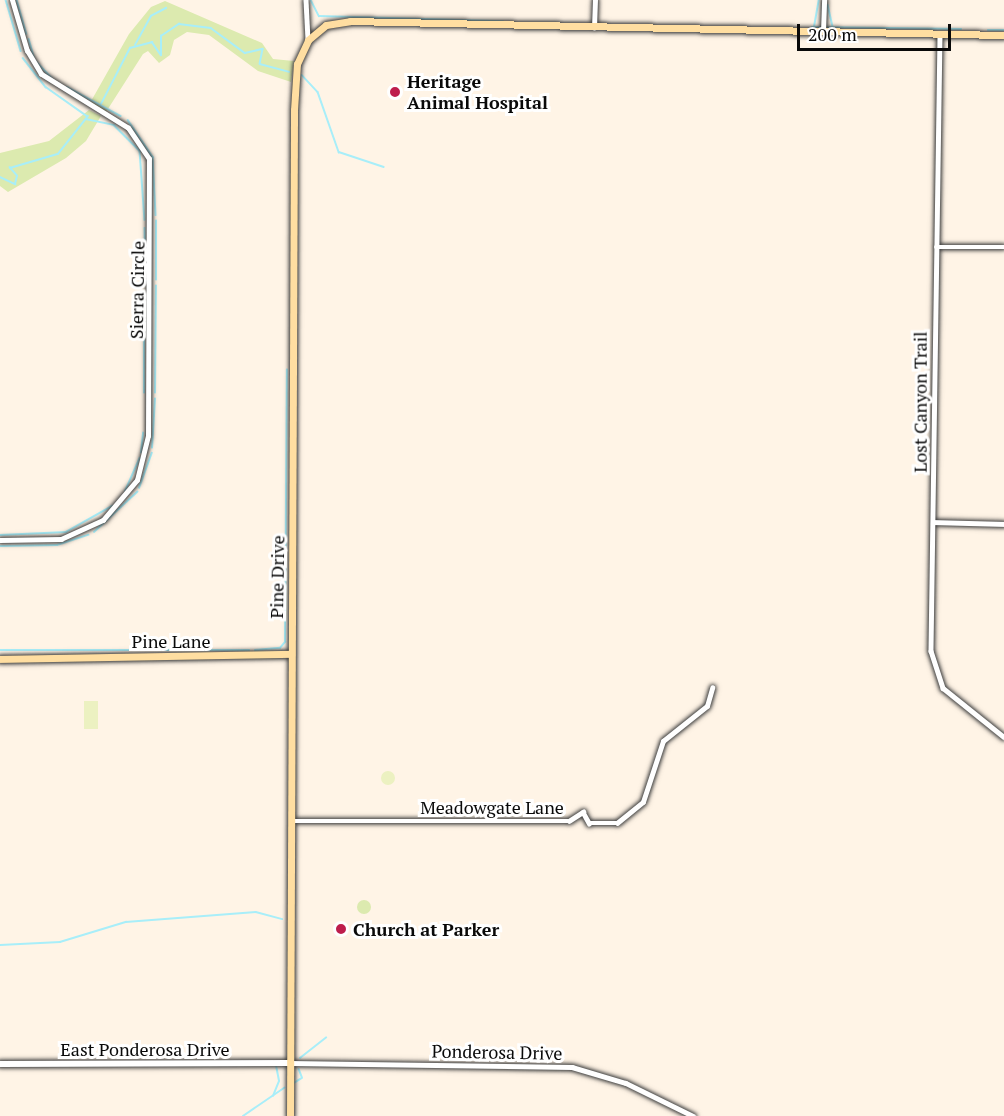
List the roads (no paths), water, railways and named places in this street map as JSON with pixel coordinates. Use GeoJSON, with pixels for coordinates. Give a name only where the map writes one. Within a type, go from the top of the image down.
{"type":"FeatureCollection","features":[{"type":"Feature","properties":{"kind":"main road"},"geometry":{"type":"LineString","coordinates":[[308,40],[323,26],[348,21],[1004,35]]}},
{"type":"Feature","properties":{"kind":"main road","name":"Pine Drive"},"geometry":{"type":"LineString","coordinates":[[291,1116],[291,654],[295,94],[297,64],[308,40]]}},
{"type":"Feature","properties":{"kind":"main road","name":"Pine Lane"},"geometry":{"type":"LineString","coordinates":[[0,654],[52,657]]}},
{"type":"Feature","properties":{"kind":"main road","name":"Pine Lane"},"geometry":{"type":"LineString","coordinates":[[0,659],[291,654]]}},
{"type":"Feature","properties":{"kind":"street","name":"Sierra Circle"},"geometry":{"type":"LineString","coordinates":[[0,540],[64,538],[103,520],[137,480],[148,436],[149,159],[128,128],[57,88],[37,70],[12,0]]}},
{"type":"Feature","properties":{"kind":"street"},"geometry":{"type":"LineString","coordinates":[[306,0],[308,40]]}},
{"type":"Feature","properties":{"kind":"street"},"geometry":{"type":"LineString","coordinates":[[594,28],[595,0]]}},
{"type":"Feature","properties":{"kind":"street"},"geometry":{"type":"LineString","coordinates":[[824,0],[824,32]]}},
{"type":"Feature","properties":{"kind":"street","name":"Lost Canyon Trail"},"geometry":{"type":"LineString","coordinates":[[940,35],[931,640],[938,682],[1004,738]]}},
{"type":"Feature","properties":{"kind":"street"},"geometry":{"type":"LineString","coordinates":[[936,247],[1004,247]]}},
{"type":"Feature","properties":{"kind":"street"},"geometry":{"type":"LineString","coordinates":[[933,522],[1004,524]]}},
{"type":"Feature","properties":{"kind":"street","name":"Meadowgate Lane"},"geometry":{"type":"LineString","coordinates":[[292,821],[569,821],[583,812],[590,823],[617,823],[643,802],[663,741],[707,706],[712,688]]}},
{"type":"Feature","properties":{"kind":"street","name":"East Ponderosa Drive"},"geometry":{"type":"LineString","coordinates":[[0,1064],[290,1063]]}},
{"type":"Feature","properties":{"kind":"street","name":"Ponderosa Drive"},"geometry":{"type":"LineString","coordinates":[[290,1063],[572,1067],[626,1083],[693,1116]]}},
{"type":"Feature","properties":{"kind":"waterway"},"geometry":{"type":"LineString","coordinates":[[6,0],[21,51]]}},
{"type":"Feature","properties":{"kind":"waterway"},"geometry":{"type":"LineString","coordinates":[[17,0],[27,34]]}},
{"type":"Feature","properties":{"kind":"waterway"},"geometry":{"type":"LineString","coordinates":[[311,0],[319,16],[503,21]]}},
{"type":"Feature","properties":{"kind":"waterway"},"geometry":{"type":"LineString","coordinates":[[814,27],[819,0]]}},
{"type":"Feature","properties":{"kind":"waterway"},"geometry":{"type":"LineString","coordinates":[[828,5],[833,27]]}},
{"type":"Feature","properties":{"kind":"waterway"},"geometry":{"type":"LineString","coordinates":[[135,45],[151,16],[166,8]]}},
{"type":"Feature","properties":{"kind":"waterway"},"geometry":{"type":"LineString","coordinates":[[101,104],[130,48],[152,42],[161,55],[161,36],[179,24],[211,28],[245,53],[263,49],[260,64],[289,72]]}},
{"type":"Feature","properties":{"kind":"waterway"},"geometry":{"type":"LineString","coordinates":[[812,27],[961,29]]}},
{"type":"Feature","properties":{"kind":"waterway"},"geometry":{"type":"LineString","coordinates":[[988,30],[1004,30]]}},
{"type":"Feature","properties":{"kind":"waterway"},"geometry":{"type":"LineString","coordinates":[[29,39],[35,60],[53,79]]}},
{"type":"Feature","properties":{"kind":"waterway"},"geometry":{"type":"LineString","coordinates":[[23,58],[46,87],[87,116]]}},
{"type":"Feature","properties":{"kind":"waterway"},"geometry":{"type":"LineString","coordinates":[[302,75],[318,92],[339,152],[384,167]]}},
{"type":"Feature","properties":{"kind":"waterway"},"geometry":{"type":"LineString","coordinates":[[67,87],[121,116]]}},
{"type":"Feature","properties":{"kind":"waterway"},"geometry":{"type":"LineString","coordinates":[[0,177],[15,184],[17,176],[10,168],[58,154],[88,116]]}},
{"type":"Feature","properties":{"kind":"waterway"},"geometry":{"type":"LineString","coordinates":[[86,119],[114,125],[140,151],[145,220]]}},
{"type":"Feature","properties":{"kind":"waterway"},"geometry":{"type":"LineString","coordinates":[[128,120],[153,157],[156,215]]}},
{"type":"Feature","properties":{"kind":"waterway"},"geometry":{"type":"LineString","coordinates":[[156,221],[156,280]]}},
{"type":"Feature","properties":{"kind":"waterway"},"geometry":{"type":"LineString","coordinates":[[145,228],[146,281]]}},
{"type":"Feature","properties":{"kind":"waterway"},"geometry":{"type":"LineString","coordinates":[[155,393],[156,286]]}},
{"type":"Feature","properties":{"kind":"waterway"},"geometry":{"type":"LineString","coordinates":[[144,310],[144,393]]}},
{"type":"Feature","properties":{"kind":"waterway"},"geometry":{"type":"LineString","coordinates":[[255,650],[280,648],[285,642],[287,370]]}},
{"type":"Feature","properties":{"kind":"waterway"},"geometry":{"type":"LineString","coordinates":[[152,448],[155,399]]}},
{"type":"Feature","properties":{"kind":"waterway"},"geometry":{"type":"LineString","coordinates":[[141,453],[143,433]]}},
{"type":"Feature","properties":{"kind":"waterway"},"geometry":{"type":"LineString","coordinates":[[139,488],[152,453]]}},
{"type":"Feature","properties":{"kind":"waterway"},"geometry":{"type":"LineString","coordinates":[[125,491],[140,458]]}},
{"type":"Feature","properties":{"kind":"waterway"},"geometry":{"type":"LineString","coordinates":[[94,532],[137,492]]}},
{"type":"Feature","properties":{"kind":"waterway"},"geometry":{"type":"LineString","coordinates":[[0,535],[66,532],[112,506]]}},
{"type":"Feature","properties":{"kind":"waterway"},"geometry":{"type":"LineString","coordinates":[[0,546],[57,545],[88,535]]}},
{"type":"Feature","properties":{"kind":"waterway"},"geometry":{"type":"LineString","coordinates":[[0,650],[249,650]]}},
{"type":"Feature","properties":{"kind":"waterway"},"geometry":{"type":"LineString","coordinates":[[0,945],[60,942],[126,922],[256,912],[282,919]]}},
{"type":"Feature","properties":{"kind":"waterway"},"geometry":{"type":"LineString","coordinates":[[300,1058],[326,1038]]}},
{"type":"Feature","properties":{"kind":"waterway"},"geometry":{"type":"LineString","coordinates":[[273,1096],[279,1081],[276,1066]]}},
{"type":"Feature","properties":{"kind":"waterway"},"geometry":{"type":"LineString","coordinates":[[294,1083],[302,1078],[299,1070]]}},
{"type":"Feature","properties":{"kind":"waterway"},"geometry":{"type":"LineString","coordinates":[[243,1116],[284,1088]]}},
{"type":"Feature","properties":{"kind":"place","name":"Heritage Animal Hospital"},"geometry":{"type":"Point","coordinates":[395,92]}},
{"type":"Feature","properties":{"kind":"place","name":"Church at Parker"},"geometry":{"type":"Point","coordinates":[341,929]}}]}
